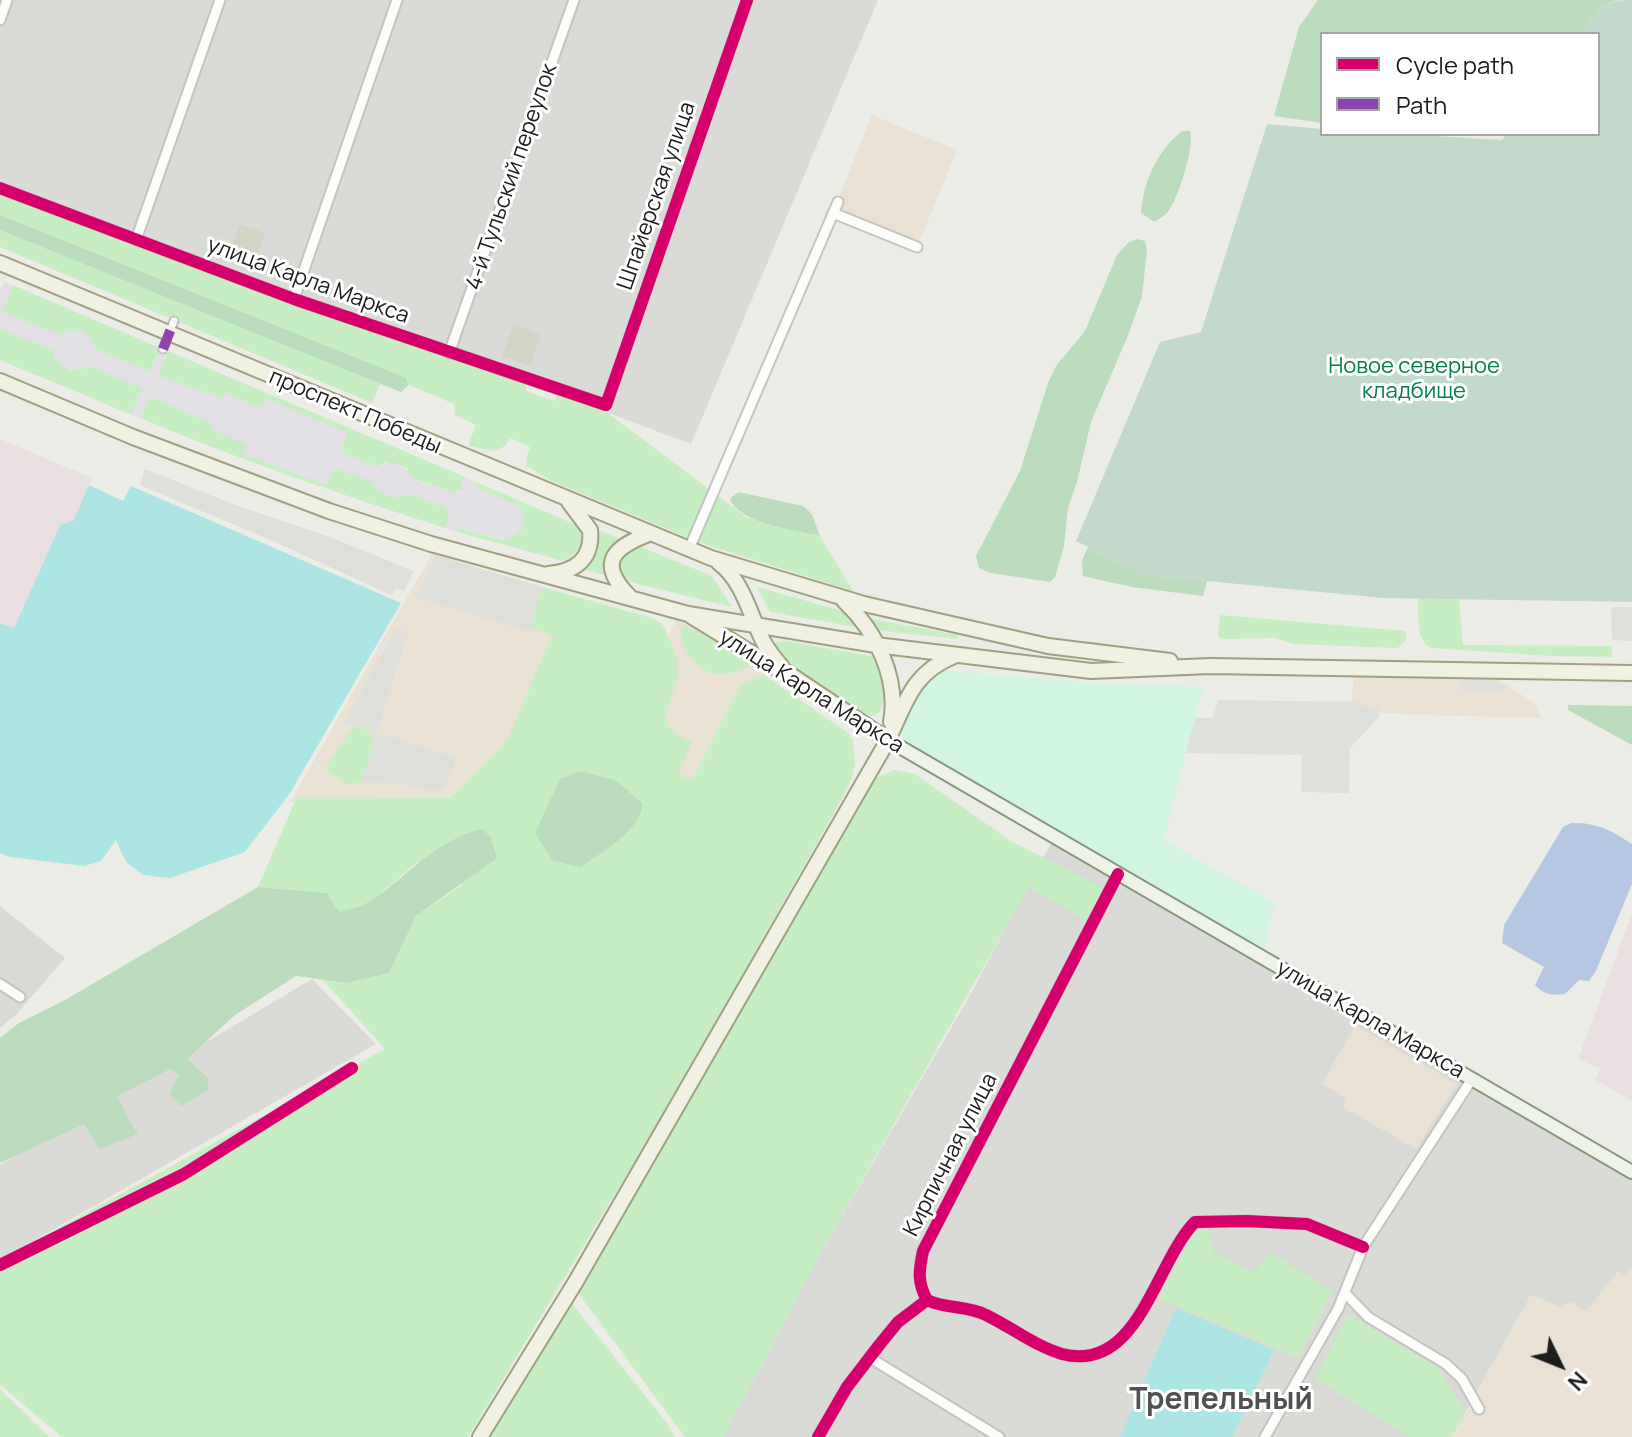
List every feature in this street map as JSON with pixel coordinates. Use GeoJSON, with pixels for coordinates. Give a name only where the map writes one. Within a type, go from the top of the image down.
{"type":"FeatureCollection","features":[{"type":"Feature","properties":{"kind":"main road","name":"проспект Победы"},"geometry":{"type":"LineString","coordinates":[[0,263],[711,558],[841,598],[1048,646],[1210,666]]}},
{"type":"Feature","properties":{"kind":"main road"},"geometry":{"type":"LineString","coordinates":[[0,381],[133,437],[329,511],[431,544],[688,614]]}},
{"type":"Feature","properties":{"kind":"main road"},"geometry":{"type":"LineString","coordinates":[[540,574],[575,568],[589,552],[590,530],[565,497]]}},
{"type":"Feature","properties":{"kind":"main road"},"geometry":{"type":"LineString","coordinates":[[629,597],[613,575],[612,561],[620,547],[651,533]]}},
{"type":"Feature","properties":{"kind":"main road"},"geometry":{"type":"LineString","coordinates":[[711,558],[730,573],[770,653],[785,671]]}},
{"type":"Feature","properties":{"kind":"main road"},"geometry":{"type":"LineString","coordinates":[[841,598],[855,611],[885,662],[893,695],[888,740]]}},
{"type":"Feature","properties":{"kind":"main road","name":"улица Карла Маркса"},"geometry":{"type":"LineString","coordinates":[[688,614],[876,645],[1091,671],[1210,666],[1632,673]]}},
{"type":"Feature","properties":{"kind":"main road","name":"улица Карла Маркса"},"geometry":{"type":"LineString","coordinates":[[688,614],[785,671],[888,740],[1632,1172]]}},
{"type":"Feature","properties":{"kind":"main road"},"geometry":{"type":"LineString","coordinates":[[480,1437],[575,1283],[888,740],[911,690],[923,673],[938,662],[955,656]]}},
{"type":"Feature","properties":{"kind":"street"},"geometry":{"type":"LineString","coordinates":[[0,20],[7,0]]}},
{"type":"Feature","properties":{"kind":"street"},"geometry":{"type":"LineString","coordinates":[[136,240],[220,0]]}},
{"type":"Feature","properties":{"kind":"street"},"geometry":{"type":"LineString","coordinates":[[294,299],[397,0]]}},
{"type":"Feature","properties":{"kind":"street","name":"4-й Тульский переулок"},"geometry":{"type":"LineString","coordinates":[[449,353],[574,0]]}},
{"type":"Feature","properties":{"kind":"street","name":"Шпайерская улица"},"geometry":{"type":"LineString","coordinates":[[606,405],[747,0]]}},
{"type":"Feature","properties":{"kind":"street","name":"улица Карла Маркса"},"geometry":{"type":"LineString","coordinates":[[0,188],[294,299],[606,405]]}},
{"type":"Feature","properties":{"kind":"street"},"geometry":{"type":"LineString","coordinates":[[689,549],[838,202]]}},
{"type":"Feature","properties":{"kind":"street"},"geometry":{"type":"LineString","coordinates":[[833,213],[917,247]]}},
{"type":"Feature","properties":{"kind":"street","name":"Кирпичная улица"},"geometry":{"type":"LineString","coordinates":[[927,1300],[918,1275],[923,1251],[1118,874]]}},
{"type":"Feature","properties":{"kind":"street"},"geometry":{"type":"LineString","coordinates":[[0,984],[20,997]]}},
{"type":"Feature","properties":{"kind":"street"},"geometry":{"type":"LineString","coordinates":[[0,1265],[184,1174],[352,1068]]}},
{"type":"Feature","properties":{"kind":"street"},"geometry":{"type":"LineString","coordinates":[[1265,1437],[1338,1309],[1363,1247],[1472,1079]]}},
{"type":"Feature","properties":{"kind":"street"},"geometry":{"type":"LineString","coordinates":[[818,1437],[847,1387],[898,1322],[927,1300],[934,1304],[959,1305],[982,1313],[1065,1355],[1103,1352],[1123,1339],[1195,1222],[1307,1224],[1363,1247]]}},
{"type":"Feature","properties":{"kind":"street"},"geometry":{"type":"LineString","coordinates":[[1345,1293],[1368,1317],[1446,1364],[1462,1379],[1479,1409]]}},
{"type":"Feature","properties":{"kind":"street"},"geometry":{"type":"LineString","coordinates":[[872,1359],[999,1437]]}},
{"type":"Feature","properties":{"kind":"shaded area"},"geometry":{"type":"Polygon","coordinates":[[[0,0],[878,0],[691,444],[0,186],[0,0]]]}},
{"type":"Feature","properties":{"kind":"shaded area"},"geometry":{"type":"Polygon","coordinates":[[[872,115],[957,150],[917,247],[833,213],[872,115]]]}},
{"type":"Feature","properties":{"kind":"shaded area"},"geometry":{"type":"Polygon","coordinates":[[[240,224],[265,233],[253,265],[228,255],[240,224]]]}},
{"type":"Feature","properties":{"kind":"shaded area"},"geometry":{"type":"Polygon","coordinates":[[[4,281],[13,285],[3,312],[60,335],[74,329],[84,332],[92,339],[95,349],[149,372],[160,348],[168,351],[158,376],[223,399],[226,394],[261,408],[266,399],[348,433],[341,449],[344,455],[380,467],[389,462],[410,471],[411,479],[432,486],[458,493],[465,477],[476,482],[474,487],[520,507],[524,519],[522,529],[503,540],[459,528],[457,532],[445,528],[450,516],[446,507],[405,493],[400,498],[394,497],[376,490],[374,482],[338,469],[333,470],[326,485],[243,454],[246,444],[211,429],[212,423],[150,396],[140,418],[132,415],[142,388],[88,365],[75,370],[64,368],[56,360],[53,350],[0,329],[0,292],[4,281]]]}},
{"type":"Feature","properties":{"kind":"shaded area"},"geometry":{"type":"Polygon","coordinates":[[[514,324],[541,335],[530,366],[502,356],[514,324]]]}},
{"type":"Feature","properties":{"kind":"shaded area"},"geometry":{"type":"Polygon","coordinates":[[[0,439],[92,478],[73,522],[60,525],[14,628],[0,623],[0,439]]]}},
{"type":"Feature","properties":{"kind":"shaded area"},"geometry":{"type":"Polygon","coordinates":[[[145,469],[414,571],[404,591],[397,588],[391,595],[140,485],[145,469]]]}},
{"type":"Feature","properties":{"kind":"shaded area"},"geometry":{"type":"Polygon","coordinates":[[[89,485],[123,501],[131,486],[401,603],[290,793],[245,852],[170,878],[143,875],[126,862],[116,840],[101,861],[84,866],[10,857],[0,853],[0,623],[14,628],[60,525],[73,521],[89,485]]]}},
{"type":"Feature","properties":{"kind":"shaded area"},"geometry":{"type":"Polygon","coordinates":[[[432,554],[549,589],[537,624],[558,631],[513,742],[453,803],[290,802],[432,554]]]}},
{"type":"Feature","properties":{"kind":"shaded area"},"geometry":{"type":"Polygon","coordinates":[[[436,556],[542,587],[529,631],[415,597],[436,556]]]}},
{"type":"Feature","properties":{"kind":"shaded area"},"geometry":{"type":"Polygon","coordinates":[[[1611,607],[1632,607],[1632,641],[1612,640],[1611,607]]]}},
{"type":"Feature","properties":{"kind":"shaded area"},"geometry":{"type":"Polygon","coordinates":[[[676,620],[770,668],[702,793],[613,748],[676,620]]]}},
{"type":"Feature","properties":{"kind":"shaded area"},"geometry":{"type":"Polygon","coordinates":[[[396,628],[408,633],[375,737],[368,729],[344,724],[396,628]]]}},
{"type":"Feature","properties":{"kind":"shaded area"},"geometry":{"type":"Polygon","coordinates":[[[1354,672],[1495,677],[1534,703],[1541,718],[1351,710],[1354,672]]]}},
{"type":"Feature","properties":{"kind":"shaded area"},"geometry":{"type":"Polygon","coordinates":[[[1461,679],[1489,679],[1505,686],[1505,691],[1460,691],[1461,679]]]}},
{"type":"Feature","properties":{"kind":"shaded area"},"geometry":{"type":"Polygon","coordinates":[[[1218,700],[1362,702],[1362,707],[1380,707],[1379,717],[1350,748],[1349,793],[1301,792],[1302,755],[1186,753],[1195,718],[1213,718],[1218,700]]]}},
{"type":"Feature","properties":{"kind":"shaded area"},"geometry":{"type":"Polygon","coordinates":[[[378,733],[456,758],[447,783],[438,791],[361,781],[378,733]]]}},
{"type":"Feature","properties":{"kind":"shaded area"},"geometry":{"type":"Polygon","coordinates":[[[1571,823],[1603,828],[1632,844],[1632,884],[1589,981],[1579,980],[1565,994],[1553,995],[1535,985],[1544,967],[1502,943],[1504,925],[1563,827],[1571,823]]]}},
{"type":"Feature","properties":{"kind":"shaded area"},"geometry":{"type":"Polygon","coordinates":[[[1055,836],[1632,1172],[1632,1337],[1531,1295],[1452,1437],[723,1437],[822,1251],[969,997],[1055,836]]]}},
{"type":"Feature","properties":{"kind":"shaded area"},"geometry":{"type":"Polygon","coordinates":[[[0,906],[65,958],[16,1015],[0,1028],[0,906]]]}},
{"type":"Feature","properties":{"kind":"shaded area"},"geometry":{"type":"Polygon","coordinates":[[[1632,914],[1632,1101],[1595,1080],[1600,1069],[1578,1059],[1632,914]]]}},
{"type":"Feature","properties":{"kind":"shaded area"},"geometry":{"type":"Polygon","coordinates":[[[312,979],[376,1044],[0,1260],[0,1165],[312,979]]]}},
{"type":"Feature","properties":{"kind":"shaded area"},"geometry":{"type":"Polygon","coordinates":[[[1355,1025],[1457,1084],[1416,1149],[1343,1107],[1347,1098],[1322,1084],[1355,1025]]]}},
{"type":"Feature","properties":{"kind":"shaded area"},"geometry":{"type":"Polygon","coordinates":[[[1632,1266],[1632,1437],[1453,1437],[1531,1295],[1559,1307],[1571,1302],[1586,1311],[1618,1271],[1624,1276],[1632,1266]]]}},
{"type":"Feature","properties":{"kind":"shaded area"},"geometry":{"type":"Polygon","coordinates":[[[1176,1308],[1274,1350],[1232,1437],[1120,1437],[1176,1308]]]}},
{"type":"Feature","properties":{"kind":"green space"},"geometry":{"type":"Polygon","coordinates":[[[1318,0],[1620,0],[1602,5],[1582,32],[1320,32],[1320,123],[1274,116],[1299,27],[1318,0]]]}},
{"type":"Feature","properties":{"kind":"green space","name":"Новое северное кладбище"},"geometry":{"type":"Polygon","coordinates":[[[1632,0],[1632,602],[1383,598],[1145,575],[1076,541],[1160,342],[1201,332],[1267,124],[1320,129],[1320,136],[1433,136],[1502,140],[1505,136],[1600,136],[1600,32],[1582,32],[1602,5],[1632,0]]]}},
{"type":"Feature","properties":{"kind":"green space"},"geometry":{"type":"Polygon","coordinates":[[[1182,131],[1190,131],[1191,138],[1185,171],[1169,210],[1154,222],[1141,213],[1145,190],[1165,148],[1182,131]]]}},
{"type":"Feature","properties":{"kind":"green space"},"geometry":{"type":"Polygon","coordinates":[[[0,193],[177,260],[526,383],[526,391],[554,401],[558,394],[605,411],[746,517],[820,536],[853,591],[701,543],[549,480],[527,466],[530,447],[510,438],[506,445],[496,451],[468,446],[476,425],[455,415],[454,404],[409,385],[401,392],[380,384],[372,403],[0,247],[0,193]]]}},
{"type":"Feature","properties":{"kind":"green space"},"geometry":{"type":"Polygon","coordinates":[[[0,215],[406,378],[408,385],[401,392],[0,230],[0,215]]]}},
{"type":"Feature","properties":{"kind":"green space"},"geometry":{"type":"Polygon","coordinates":[[[1137,239],[1145,241],[1147,250],[1142,296],[1091,422],[1068,508],[1064,546],[1055,577],[1050,582],[991,573],[979,568],[976,556],[1020,471],[1056,366],[1085,331],[1117,255],[1129,242],[1137,239]]]}},
{"type":"Feature","properties":{"kind":"green space"},"geometry":{"type":"Polygon","coordinates":[[[13,285],[160,348],[149,372],[95,349],[73,329],[60,335],[2,312],[13,285]]]}},
{"type":"Feature","properties":{"kind":"green space"},"geometry":{"type":"Polygon","coordinates":[[[0,329],[54,350],[54,355],[69,370],[88,365],[143,388],[132,415],[0,360],[0,329]]]}},
{"type":"Feature","properties":{"kind":"green space"},"geometry":{"type":"Polygon","coordinates":[[[168,351],[465,477],[463,489],[455,493],[411,478],[407,468],[385,462],[380,467],[344,455],[341,449],[347,433],[266,399],[262,409],[226,394],[223,399],[157,376],[168,351]]]}},
{"type":"Feature","properties":{"kind":"green space"},"geometry":{"type":"Polygon","coordinates":[[[149,396],[213,423],[211,429],[247,444],[243,454],[332,472],[338,469],[375,482],[376,490],[394,497],[405,493],[446,507],[450,516],[445,528],[291,476],[140,418],[149,396]]]}},
{"type":"Feature","properties":{"kind":"green space"},"geometry":{"type":"Polygon","coordinates":[[[476,482],[576,525],[582,536],[578,550],[563,561],[457,532],[458,528],[499,539],[520,507],[474,487],[476,482]]]}},
{"type":"Feature","properties":{"kind":"green space"},"geometry":{"type":"Polygon","coordinates":[[[738,492],[803,506],[812,514],[820,536],[769,524],[744,514],[730,499],[738,492]]]}},
{"type":"Feature","properties":{"kind":"green space"},"geometry":{"type":"Polygon","coordinates":[[[598,530],[620,539],[606,555],[608,576],[584,570],[598,551],[598,530]]]}},
{"type":"Feature","properties":{"kind":"green space"},"geometry":{"type":"Polygon","coordinates":[[[638,546],[712,576],[732,607],[622,580],[619,571],[621,557],[638,546]]]}},
{"type":"Feature","properties":{"kind":"green space"},"geometry":{"type":"Polygon","coordinates":[[[1088,547],[1145,575],[1207,581],[1203,596],[1132,587],[1083,576],[1082,560],[1088,547]]]}},
{"type":"Feature","properties":{"kind":"green space"},"geometry":{"type":"Polygon","coordinates":[[[542,587],[655,619],[664,627],[678,665],[666,720],[678,735],[692,742],[679,775],[692,780],[741,684],[764,675],[848,733],[853,741],[855,763],[852,778],[836,809],[671,1101],[468,1437],[62,1437],[0,1385],[0,1260],[385,1049],[323,980],[347,983],[389,973],[416,916],[462,885],[417,862],[371,902],[339,913],[327,893],[258,887],[297,797],[451,798],[507,741],[552,636],[530,627],[542,587]]]}},
{"type":"Feature","properties":{"kind":"green space"},"geometry":{"type":"Polygon","coordinates":[[[757,587],[839,610],[856,627],[770,612],[757,587]]]}},
{"type":"Feature","properties":{"kind":"green space"},"geometry":{"type":"Polygon","coordinates":[[[1418,598],[1459,599],[1463,645],[1612,646],[1612,657],[1432,648],[1420,634],[1418,598]]]}},
{"type":"Feature","properties":{"kind":"green space"},"geometry":{"type":"Polygon","coordinates":[[[1220,615],[1406,631],[1406,637],[1397,648],[1294,644],[1275,638],[1220,639],[1220,615]]]}},
{"type":"Feature","properties":{"kind":"green space"},"geometry":{"type":"Polygon","coordinates":[[[870,619],[958,636],[957,639],[877,630],[870,619]]]}},
{"type":"Feature","properties":{"kind":"green space"},"geometry":{"type":"Polygon","coordinates":[[[683,625],[749,660],[749,666],[724,674],[706,670],[686,651],[683,625]]]}},
{"type":"Feature","properties":{"kind":"green space"},"geometry":{"type":"Polygon","coordinates":[[[786,641],[871,656],[883,682],[884,697],[880,711],[871,716],[860,713],[820,686],[773,647],[776,642],[786,641]]]}},
{"type":"Feature","properties":{"kind":"green space"},"geometry":{"type":"Polygon","coordinates":[[[937,670],[1104,684],[1203,687],[1164,840],[1275,903],[1264,948],[1026,820],[912,748],[903,738],[903,721],[912,702],[937,670]]]}},
{"type":"Feature","properties":{"kind":"green space"},"geometry":{"type":"Polygon","coordinates":[[[1568,705],[1632,706],[1632,745],[1568,710],[1568,705]]]}},
{"type":"Feature","properties":{"kind":"green space"},"geometry":{"type":"Polygon","coordinates":[[[356,727],[366,729],[371,734],[373,748],[361,781],[348,785],[328,771],[326,766],[356,727]]]}},
{"type":"Feature","properties":{"kind":"green space"},"geometry":{"type":"Polygon","coordinates":[[[894,770],[915,774],[1011,841],[1104,888],[1086,920],[1029,887],[822,1251],[723,1437],[685,1437],[578,1293],[871,780],[894,770]]]}},
{"type":"Feature","properties":{"kind":"green space"},"geometry":{"type":"Polygon","coordinates":[[[580,771],[615,780],[642,803],[636,822],[628,831],[581,867],[553,861],[535,833],[560,779],[580,771]]]}},
{"type":"Feature","properties":{"kind":"green space"},"geometry":{"type":"Polygon","coordinates":[[[482,829],[491,837],[497,858],[416,916],[389,973],[347,983],[296,976],[235,1015],[187,1059],[208,1078],[208,1090],[181,1106],[169,1094],[179,1075],[170,1069],[118,1096],[138,1134],[99,1149],[84,1124],[0,1163],[0,1038],[19,1023],[65,1000],[258,887],[327,893],[339,912],[370,901],[438,849],[482,829]]]}},
{"type":"Feature","properties":{"kind":"green space"},"geometry":{"type":"Polygon","coordinates":[[[1208,1230],[1214,1253],[1255,1272],[1271,1253],[1332,1291],[1298,1358],[1158,1298],[1195,1231],[1208,1230]]]}},
{"type":"Feature","properties":{"kind":"green space"},"geometry":{"type":"Polygon","coordinates":[[[569,1300],[667,1423],[675,1437],[491,1437],[569,1300]]]}},
{"type":"Feature","properties":{"kind":"green space"},"geometry":{"type":"Polygon","coordinates":[[[1348,1315],[1439,1368],[1465,1414],[1452,1437],[1410,1437],[1315,1379],[1348,1315]]]}},
{"type":"Feature","properties":{"kind":"green space"},"geometry":{"type":"Polygon","coordinates":[[[0,1389],[49,1437],[0,1437],[0,1389]]]}},
{"type":"Feature","properties":{"kind":"marked path"},"geometry":{"type":"LineString","coordinates":[[163,349],[174,321]]}},
{"type":"Feature","properties":{"kind":"cycle path"},"geometry":{"type":"LineString","coordinates":[[0,188],[294,299],[606,405],[747,0]]}},
{"type":"Feature","properties":{"kind":"cycle path"},"geometry":{"type":"LineString","coordinates":[[818,1437],[847,1387],[880,1344],[898,1322],[927,1300],[920,1276],[923,1251],[1118,874]]}},
{"type":"Feature","properties":{"kind":"cycle path"},"geometry":{"type":"LineString","coordinates":[[0,1265],[184,1174],[352,1068]]}},
{"type":"Feature","properties":{"kind":"cycle path"},"geometry":{"type":"LineString","coordinates":[[927,1300],[979,1312],[1062,1354],[1088,1356],[1110,1347],[1127,1332],[1181,1240],[1195,1222],[1307,1224],[1363,1247]]}},
{"type":"Feature","properties":{"kind":"district","name":"Трепельный"},"geometry":{"type":"Point","coordinates":[1221,1401]}}]}
